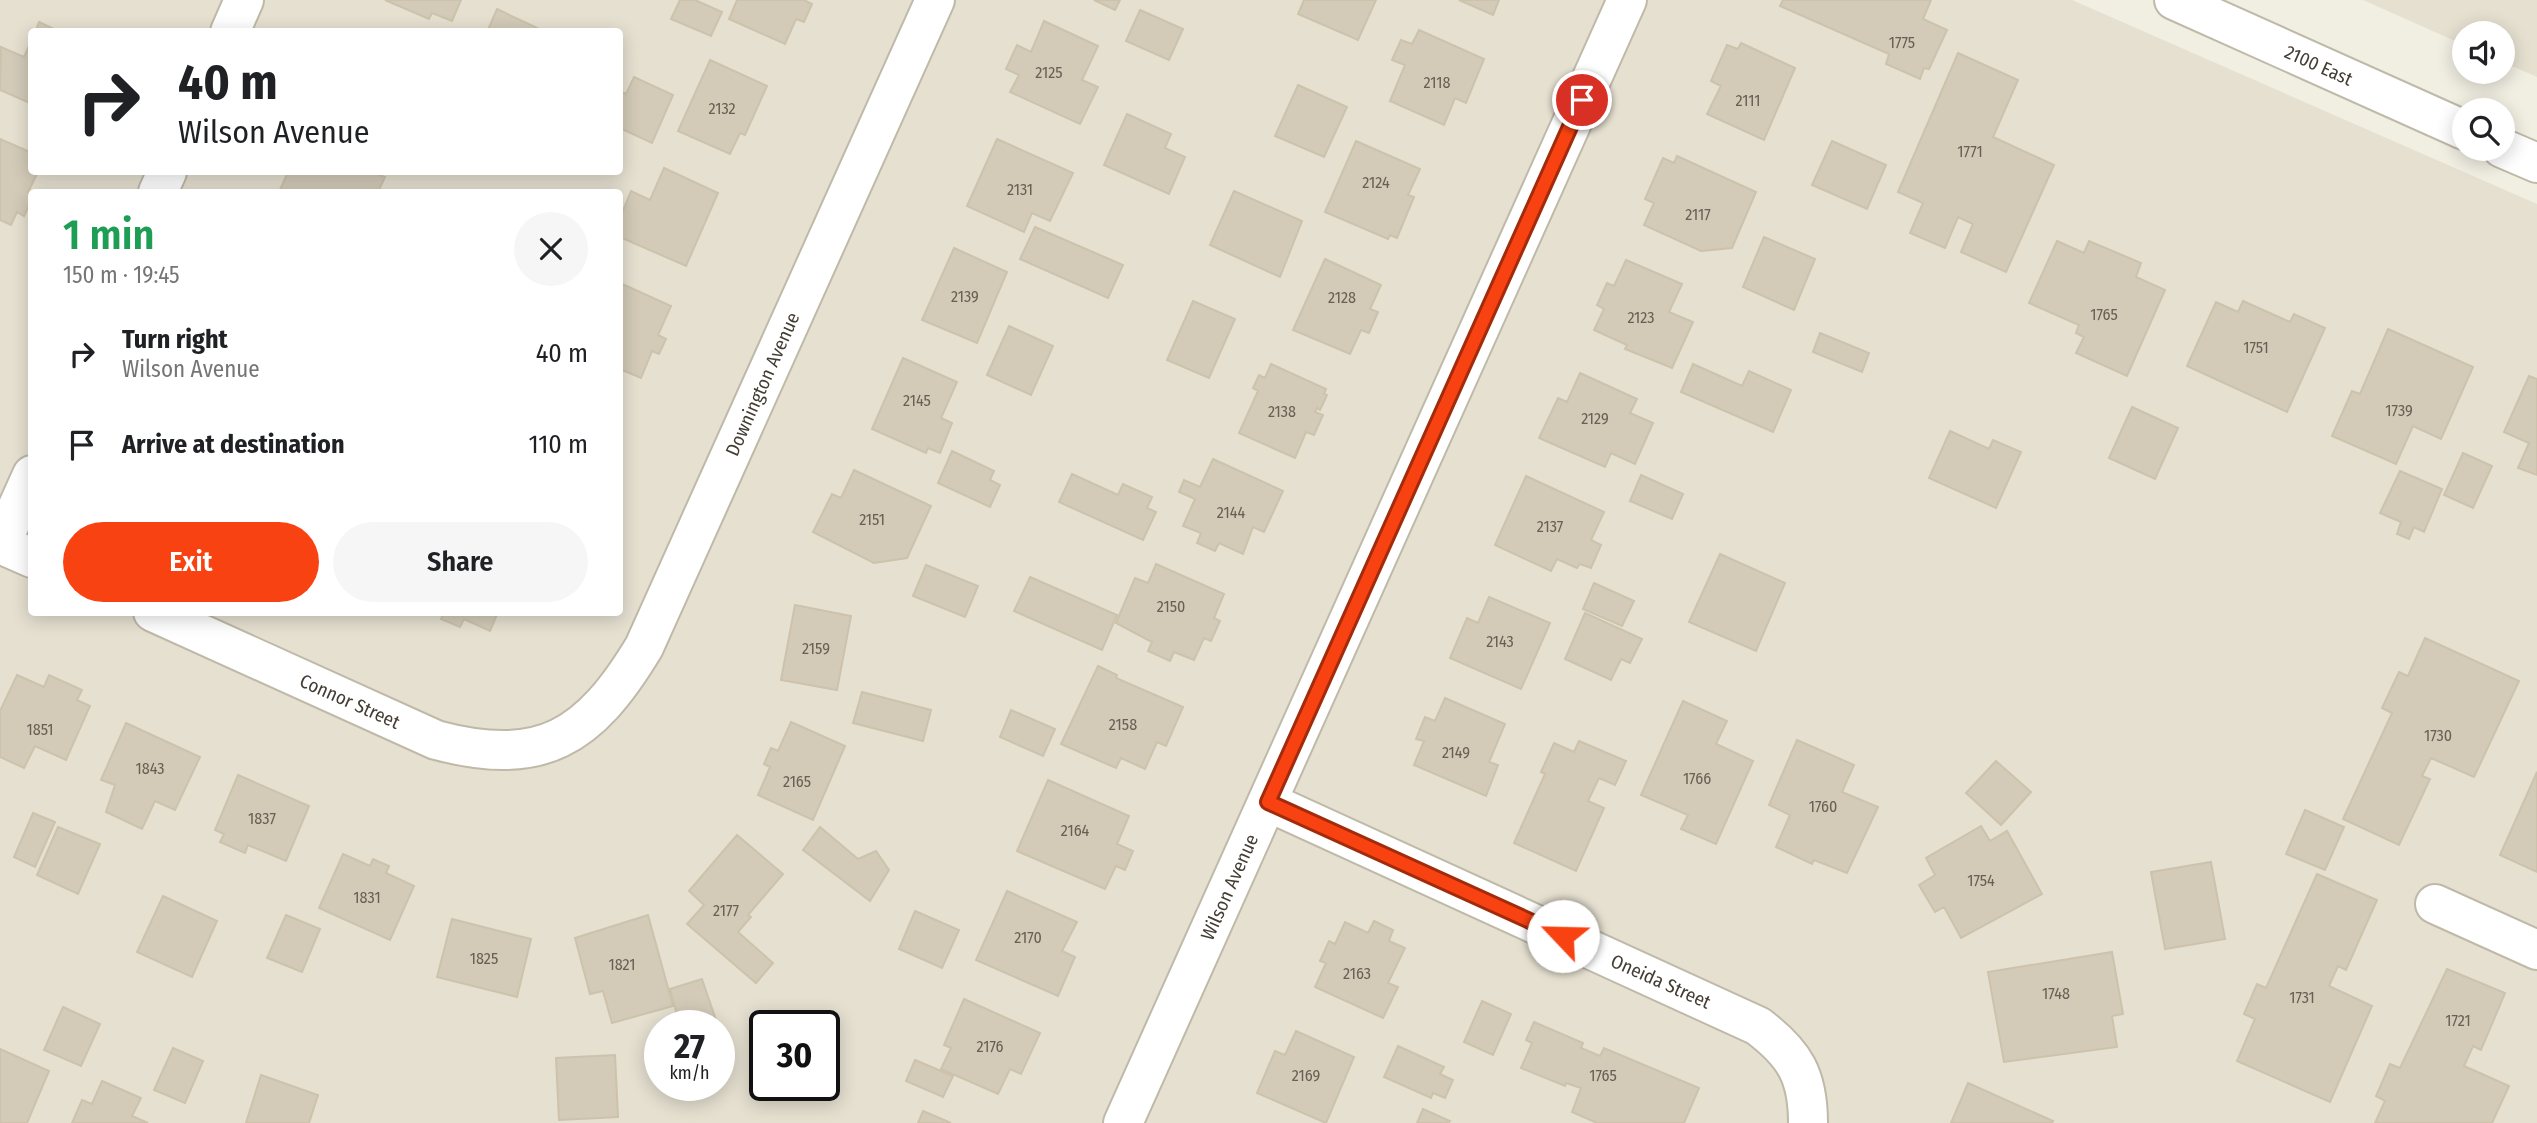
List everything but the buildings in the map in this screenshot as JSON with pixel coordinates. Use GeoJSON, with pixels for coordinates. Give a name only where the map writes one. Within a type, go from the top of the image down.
{"type":"FeatureCollection","features":[{"type":"Feature","properties":{"kind":"street"},"geometry":{"type":"LineString","coordinates":[[232,28],[244,0]]}},
{"type":"Feature","properties":{"kind":"street","name":"Downington Avenue"},"geometry":{"type":"LineString","coordinates":[[555,742],[584,724],[607,700],[644,647],[935,0]]}},
{"type":"Feature","properties":{"kind":"street","name":"Wilson Avenue"},"geometry":{"type":"LineString","coordinates":[[1124,1123],[1627,0]]}},
{"type":"Feature","properties":{"kind":"street","name":"2100 East"},"geometry":{"type":"LineString","coordinates":[[2174,0],[2452,126]]}},
{"type":"Feature","properties":{"kind":"street"},"geometry":{"type":"LineString","coordinates":[[2515,154],[2537,163]]}},
{"type":"Feature","properties":{"kind":"street"},"geometry":{"type":"LineString","coordinates":[[28,484],[0,544],[28,556]]}},
{"type":"Feature","properties":{"kind":"street","name":"Connor Street"},"geometry":{"type":"LineString","coordinates":[[162,616],[436,740],[496,752],[555,742]]}},
{"type":"Feature","properties":{"kind":"street","name":"Oneida Street"},"geometry":{"type":"LineString","coordinates":[[1268,802],[1736,1015],[1777,1041],[1793,1059],[1805,1081],[1808,1123]]}},
{"type":"Feature","properties":{"kind":"street"},"geometry":{"type":"LineString","coordinates":[[2435,904],[2537,950]]}},
{"type":"Feature","properties":{"kind":"shaded area"},"geometry":{"type":"Polygon","coordinates":[[[0,0],[2072,0],[2537,204],[2537,1123],[0,1123],[0,0]]]}},
{"type":"Feature","properties":{"kind":"shaded area"},"geometry":{"type":"Polygon","coordinates":[[[2363,0],[2537,0],[2537,77],[2515,67],[2515,21],[2452,21],[2452,40],[2363,0]]]}},
{"type":"Feature","properties":{"kind":"route"},"geometry":{"type":"LineString","coordinates":[[1563,936],[1268,802],[1582,100]]}}]}
